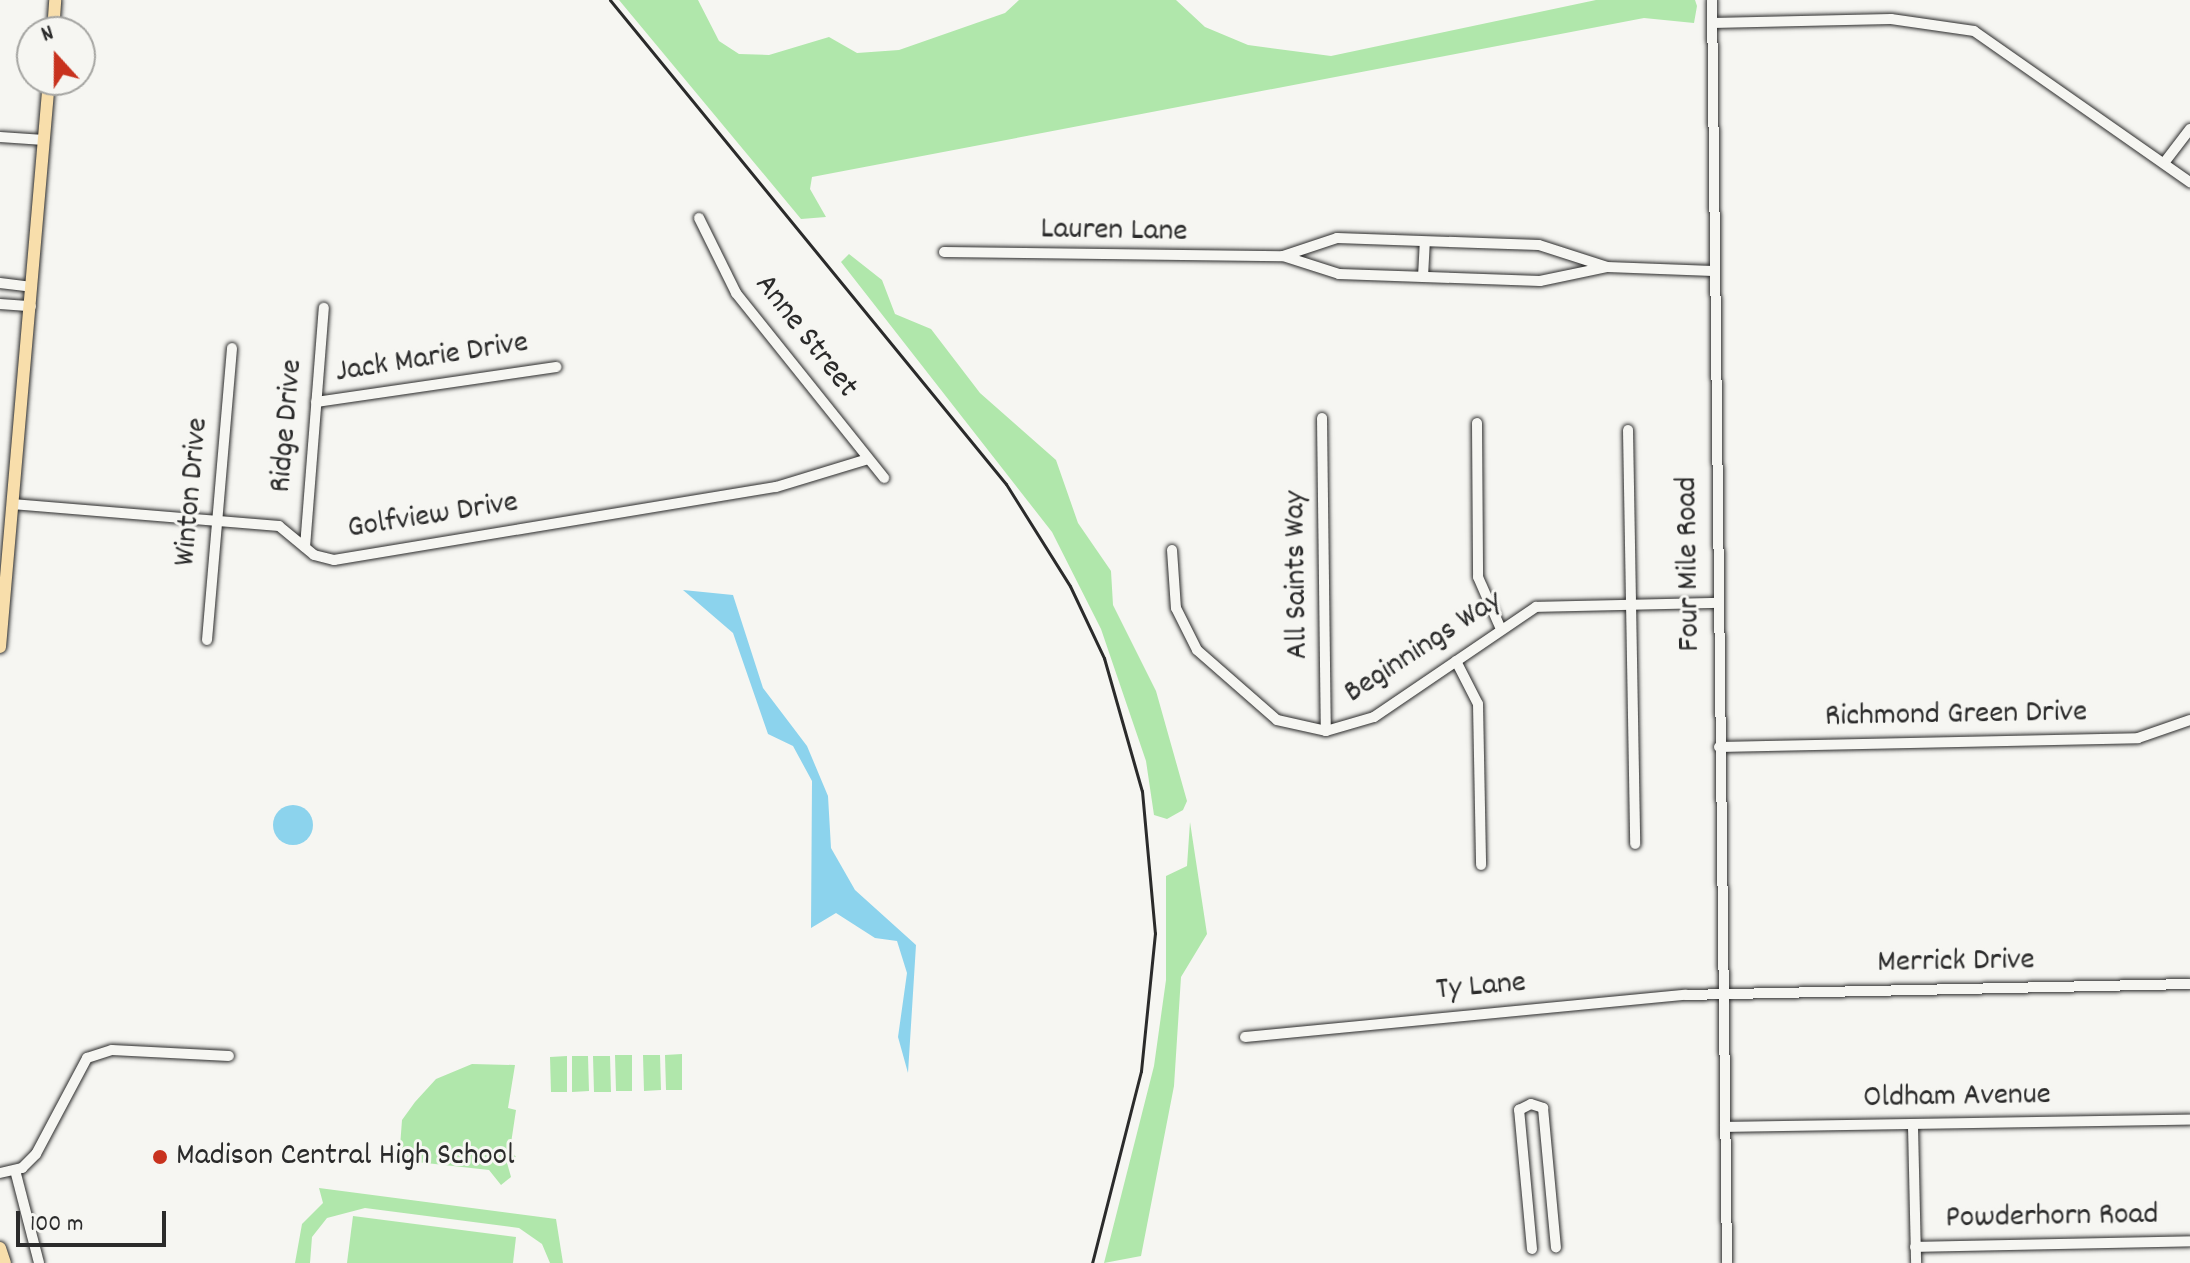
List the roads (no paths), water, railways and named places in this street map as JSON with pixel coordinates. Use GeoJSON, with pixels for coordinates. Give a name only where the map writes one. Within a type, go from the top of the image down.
{"type":"FeatureCollection","features":[{"type":"Feature","properties":{"kind":"main road"},"geometry":{"type":"LineString","coordinates":[[0,647],[4,549],[12,504],[48,96]]}},
{"type":"Feature","properties":{"kind":"main road"},"geometry":{"type":"LineString","coordinates":[[0,1248],[5,1263]]}},
{"type":"Feature","properties":{"kind":"street","name":"Four Mile Road"},"geometry":{"type":"LineString","coordinates":[[1712,0],[1727,1263]]}},
{"type":"Feature","properties":{"kind":"street"},"geometry":{"type":"LineString","coordinates":[[1712,23],[1891,19],[1974,31],[2190,182]]}},
{"type":"Feature","properties":{"kind":"street"},"geometry":{"type":"LineString","coordinates":[[2164,163],[2190,129]]}},
{"type":"Feature","properties":{"kind":"street"},"geometry":{"type":"LineString","coordinates":[[0,137],[44,140]]}},
{"type":"Feature","properties":{"kind":"street","name":"Anne Street"},"geometry":{"type":"LineString","coordinates":[[699,218],[736,293],[884,478]]}},
{"type":"Feature","properties":{"kind":"street","name":"Lauren Lane"},"geometry":{"type":"LineString","coordinates":[[1283,256],[1337,238],[1561,248],[1607,267]]}},
{"type":"Feature","properties":{"kind":"street"},"geometry":{"type":"LineString","coordinates":[[1423,277],[1425,242]]}},
{"type":"Feature","properties":{"kind":"street","name":"Lauren Lane"},"geometry":{"type":"LineString","coordinates":[[944,252],[1283,256],[1339,274],[1540,281],[1607,267],[1713,271]]}},
{"type":"Feature","properties":{"kind":"street"},"geometry":{"type":"LineString","coordinates":[[0,283],[32,287]]}},
{"type":"Feature","properties":{"kind":"street"},"geometry":{"type":"LineString","coordinates":[[0,304],[31,306]]}},
{"type":"Feature","properties":{"kind":"street","name":"Ridge Drive"},"geometry":{"type":"LineString","coordinates":[[305,547],[324,308]]}},
{"type":"Feature","properties":{"kind":"street","name":"Winton Drive"},"geometry":{"type":"LineString","coordinates":[[207,640],[232,348]]}},
{"type":"Feature","properties":{"kind":"street","name":"Jack Marie Drive"},"geometry":{"type":"LineString","coordinates":[[316,402],[556,367]]}},
{"type":"Feature","properties":{"kind":"street","name":"All Saints Way"},"geometry":{"type":"LineString","coordinates":[[1322,418],[1326,731]]}},
{"type":"Feature","properties":{"kind":"street"},"geometry":{"type":"LineString","coordinates":[[1477,423],[1478,577],[1500,627]]}},
{"type":"Feature","properties":{"kind":"street"},"geometry":{"type":"LineString","coordinates":[[1628,430],[1635,844]]}},
{"type":"Feature","properties":{"kind":"street","name":"Golfview Drive"},"geometry":{"type":"LineString","coordinates":[[12,504],[279,526],[323,559],[346,558],[776,487],[868,459]]}},
{"type":"Feature","properties":{"kind":"street","name":"Beginnings Way"},"geometry":{"type":"LineString","coordinates":[[1172,550],[1176,608],[1197,650],[1277,720],[1326,731],[1374,717],[1500,627],[1536,607],[1717,603]]}},
{"type":"Feature","properties":{"kind":"street"},"geometry":{"type":"LineString","coordinates":[[1456,661],[1478,704],[1481,865]]}},
{"type":"Feature","properties":{"kind":"street","name":"Richmond Green Drive"},"geometry":{"type":"LineString","coordinates":[[1719,747],[2138,738],[2190,720]]}},
{"type":"Feature","properties":{"kind":"street","name":"Merrick Drive"},"geometry":{"type":"LineString","coordinates":[[1722,993],[2190,984]]}},
{"type":"Feature","properties":{"kind":"street","name":"Ty Lane"},"geometry":{"type":"LineString","coordinates":[[1245,1037],[1722,993]]}},
{"type":"Feature","properties":{"kind":"street"},"geometry":{"type":"LineString","coordinates":[[0,1173],[15,1170],[36,1154],[87,1058],[112,1050],[229,1056]]}},
{"type":"Feature","properties":{"kind":"street"},"geometry":{"type":"LineString","coordinates":[[1532,1249],[1519,1110],[1531,1104],[1543,1108],[1556,1247]]}},
{"type":"Feature","properties":{"kind":"street","name":"Oldham Avenue"},"geometry":{"type":"LineString","coordinates":[[1725,1127],[2190,1120]]}},
{"type":"Feature","properties":{"kind":"street"},"geometry":{"type":"LineString","coordinates":[[1913,1126],[1916,1263]]}},
{"type":"Feature","properties":{"kind":"street"},"geometry":{"type":"LineString","coordinates":[[15,1170],[39,1263]]}},
{"type":"Feature","properties":{"kind":"street","name":"Powderhorn Road"},"geometry":{"type":"LineString","coordinates":[[1915,1247],[2190,1241]]}},
{"type":"Feature","properties":{"kind":"water"},"geometry":{"type":"Polygon","coordinates":[[[683,590],[733,595],[763,688],[807,746],[828,796],[831,848],[855,890],[916,945],[908,1073],[898,1037],[907,973],[897,941],[875,938],[836,913],[811,928],[812,781],[793,746],[768,734],[733,633],[683,590]]]}},
{"type":"Feature","properties":{"kind":"water"},"geometry":{"type":"Polygon","coordinates":[[[293,805],[307,811],[313,825],[307,839],[293,845],[279,839],[273,825],[279,811],[293,805]]]}},
{"type":"Feature","properties":{"kind":"railway"},"geometry":{"type":"LineString","coordinates":[[610,0],[1006,484],[1070,586],[1104,658],[1142,791],[1155,933],[1141,1071],[1092,1263]]}},
{"type":"Feature","properties":{"kind":"place","name":"Madison Central High School"},"geometry":{"type":"Point","coordinates":[160,1157]}}]}
